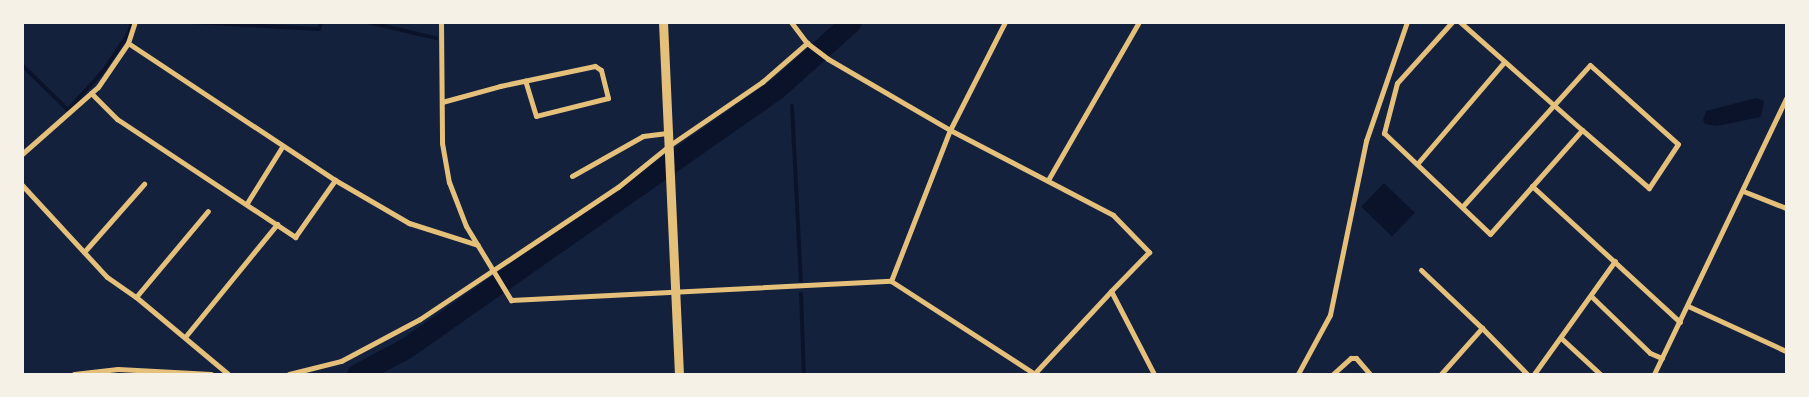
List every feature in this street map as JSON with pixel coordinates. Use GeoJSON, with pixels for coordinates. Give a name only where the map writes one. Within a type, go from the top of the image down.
{"type":"FeatureCollection","features":[{"type":"Feature","properties":{"kind":"street"},"geometry":{"type":"LineString","coordinates":[[22,154],[91,93],[128,42],[135,22]]}},
{"type":"Feature","properties":{"kind":"street"},"geometry":{"type":"LineString","coordinates":[[441,22],[442,143],[449,182],[466,226],[492,272],[511,300],[891,282],[1034,374],[1149,252],[1113,215],[950,130],[828,59],[807,43],[791,22]]}},
{"type":"Feature","properties":{"kind":"street"},"geometry":{"type":"LineString","coordinates":[[663,22],[678,293],[679,374]]}},
{"type":"Feature","properties":{"kind":"street"},"geometry":{"type":"LineString","coordinates":[[891,282],[950,130],[1005,22]]}},
{"type":"Feature","properties":{"kind":"street"},"geometry":{"type":"LineString","coordinates":[[1048,180],[1139,22]]}},
{"type":"Feature","properties":{"kind":"street"},"geometry":{"type":"LineString","coordinates":[[1298,374],[1330,316],[1366,141],[1408,22]]}},
{"type":"Feature","properties":{"kind":"street"},"geometry":{"type":"LineString","coordinates":[[1452,22],[1397,83],[1383,127],[1384,133],[1490,234],[1582,130]]}},
{"type":"Feature","properties":{"kind":"street"},"geometry":{"type":"LineString","coordinates":[[1460,22],[1504,62],[1552,104],[1649,188],[1678,144],[1590,65],[1552,104],[1462,206]]}},
{"type":"Feature","properties":{"kind":"street"},"geometry":{"type":"LineString","coordinates":[[128,42],[160,61],[282,147],[408,223],[478,245]]}},
{"type":"Feature","properties":{"kind":"street"},"geometry":{"type":"LineString","coordinates":[[289,374],[324,367],[365,351],[420,319],[618,187],[670,145],[762,82],[807,43]]}},
{"type":"Feature","properties":{"kind":"street"},"geometry":{"type":"LineString","coordinates":[[1417,164],[1504,62]]}},
{"type":"Feature","properties":{"kind":"street"},"geometry":{"type":"LineString","coordinates":[[442,102],[525,81],[595,66],[601,70],[608,98],[536,116],[525,81]]}},
{"type":"Feature","properties":{"kind":"street"},"geometry":{"type":"LineString","coordinates":[[91,93],[117,119],[247,203],[295,237],[335,180]]}},
{"type":"Feature","properties":{"kind":"street"},"geometry":{"type":"LineString","coordinates":[[1654,374],[1784,110],[1786,98]]}},
{"type":"Feature","properties":{"kind":"street"},"geometry":{"type":"LineString","coordinates":[[572,176],[642,136],[669,133]]}},
{"type":"Feature","properties":{"kind":"street"},"geometry":{"type":"LineString","coordinates":[[247,203],[282,147]]}},
{"type":"Feature","properties":{"kind":"street"},"geometry":{"type":"LineString","coordinates":[[84,252],[144,184]]}},
{"type":"Feature","properties":{"kind":"street"},"geometry":{"type":"LineString","coordinates":[[22,185],[107,277],[136,297],[228,374]]}},
{"type":"Feature","properties":{"kind":"street"},"geometry":{"type":"LineString","coordinates":[[1532,186],[1680,322]]}},
{"type":"Feature","properties":{"kind":"street"},"geometry":{"type":"LineString","coordinates":[[1743,191],[1786,208]]}},
{"type":"Feature","properties":{"kind":"street"},"geometry":{"type":"LineString","coordinates":[[136,297],[208,211]]}},
{"type":"Feature","properties":{"kind":"street"},"geometry":{"type":"LineString","coordinates":[[185,338],[277,224]]}},
{"type":"Feature","properties":{"kind":"street"},"geometry":{"type":"LineString","coordinates":[[1534,374],[1615,261]]}},
{"type":"Feature","properties":{"kind":"street"},"geometry":{"type":"LineString","coordinates":[[1421,270],[1527,374]]}},
{"type":"Feature","properties":{"kind":"street"},"geometry":{"type":"LineString","coordinates":[[1111,291],[1154,374]]}},
{"type":"Feature","properties":{"kind":"street"},"geometry":{"type":"LineString","coordinates":[[1591,296],[1650,353],[1662,358]]}},
{"type":"Feature","properties":{"kind":"street"},"geometry":{"type":"LineString","coordinates":[[1688,306],[1786,351]]}},
{"type":"Feature","properties":{"kind":"street"},"geometry":{"type":"LineString","coordinates":[[1441,374],[1482,328]]}},
{"type":"Feature","properties":{"kind":"street"},"geometry":{"type":"LineString","coordinates":[[1561,338],[1600,374]]}},
{"type":"Feature","properties":{"kind":"street"},"geometry":{"type":"LineString","coordinates":[[1333,374],[1350,358],[1356,358],[1370,374]]}},
{"type":"Feature","properties":{"kind":"street"},"geometry":{"type":"LineString","coordinates":[[74,374],[118,369],[211,374]]}},
{"type":"Feature","properties":{"kind":"water"},"geometry":{"type":"Polygon","coordinates":[[[1756,98],[1764,101],[1761,117],[1717,126],[1705,124],[1703,120],[1706,111],[1756,98]]]}},
{"type":"Feature","properties":{"kind":"water"},"geometry":{"type":"Polygon","coordinates":[[[1384,183],[1415,213],[1392,237],[1361,207],[1384,183]]]}},
{"type":"Feature","properties":{"kind":"waterway"},"geometry":{"type":"LineString","coordinates":[[22,65],[68,110],[104,70],[129,33],[132,22]]}},
{"type":"Feature","properties":{"kind":"waterway"},"geometry":{"type":"LineString","coordinates":[[190,22],[319,29],[321,22]]}},
{"type":"Feature","properties":{"kind":"waterway"},"geometry":{"type":"LineString","coordinates":[[367,22],[436,38]]}},
{"type":"Feature","properties":{"kind":"waterway"},"geometry":{"type":"LineString","coordinates":[[357,374],[406,348],[775,90],[851,22]]}},
{"type":"Feature","properties":{"kind":"waterway"},"geometry":{"type":"LineString","coordinates":[[775,90],[782,95]]}},
{"type":"Feature","properties":{"kind":"waterway"},"geometry":{"type":"LineString","coordinates":[[792,106],[801,281]]}},
{"type":"Feature","properties":{"kind":"waterway"},"geometry":{"type":"LineString","coordinates":[[801,294],[804,374]]}}]}
